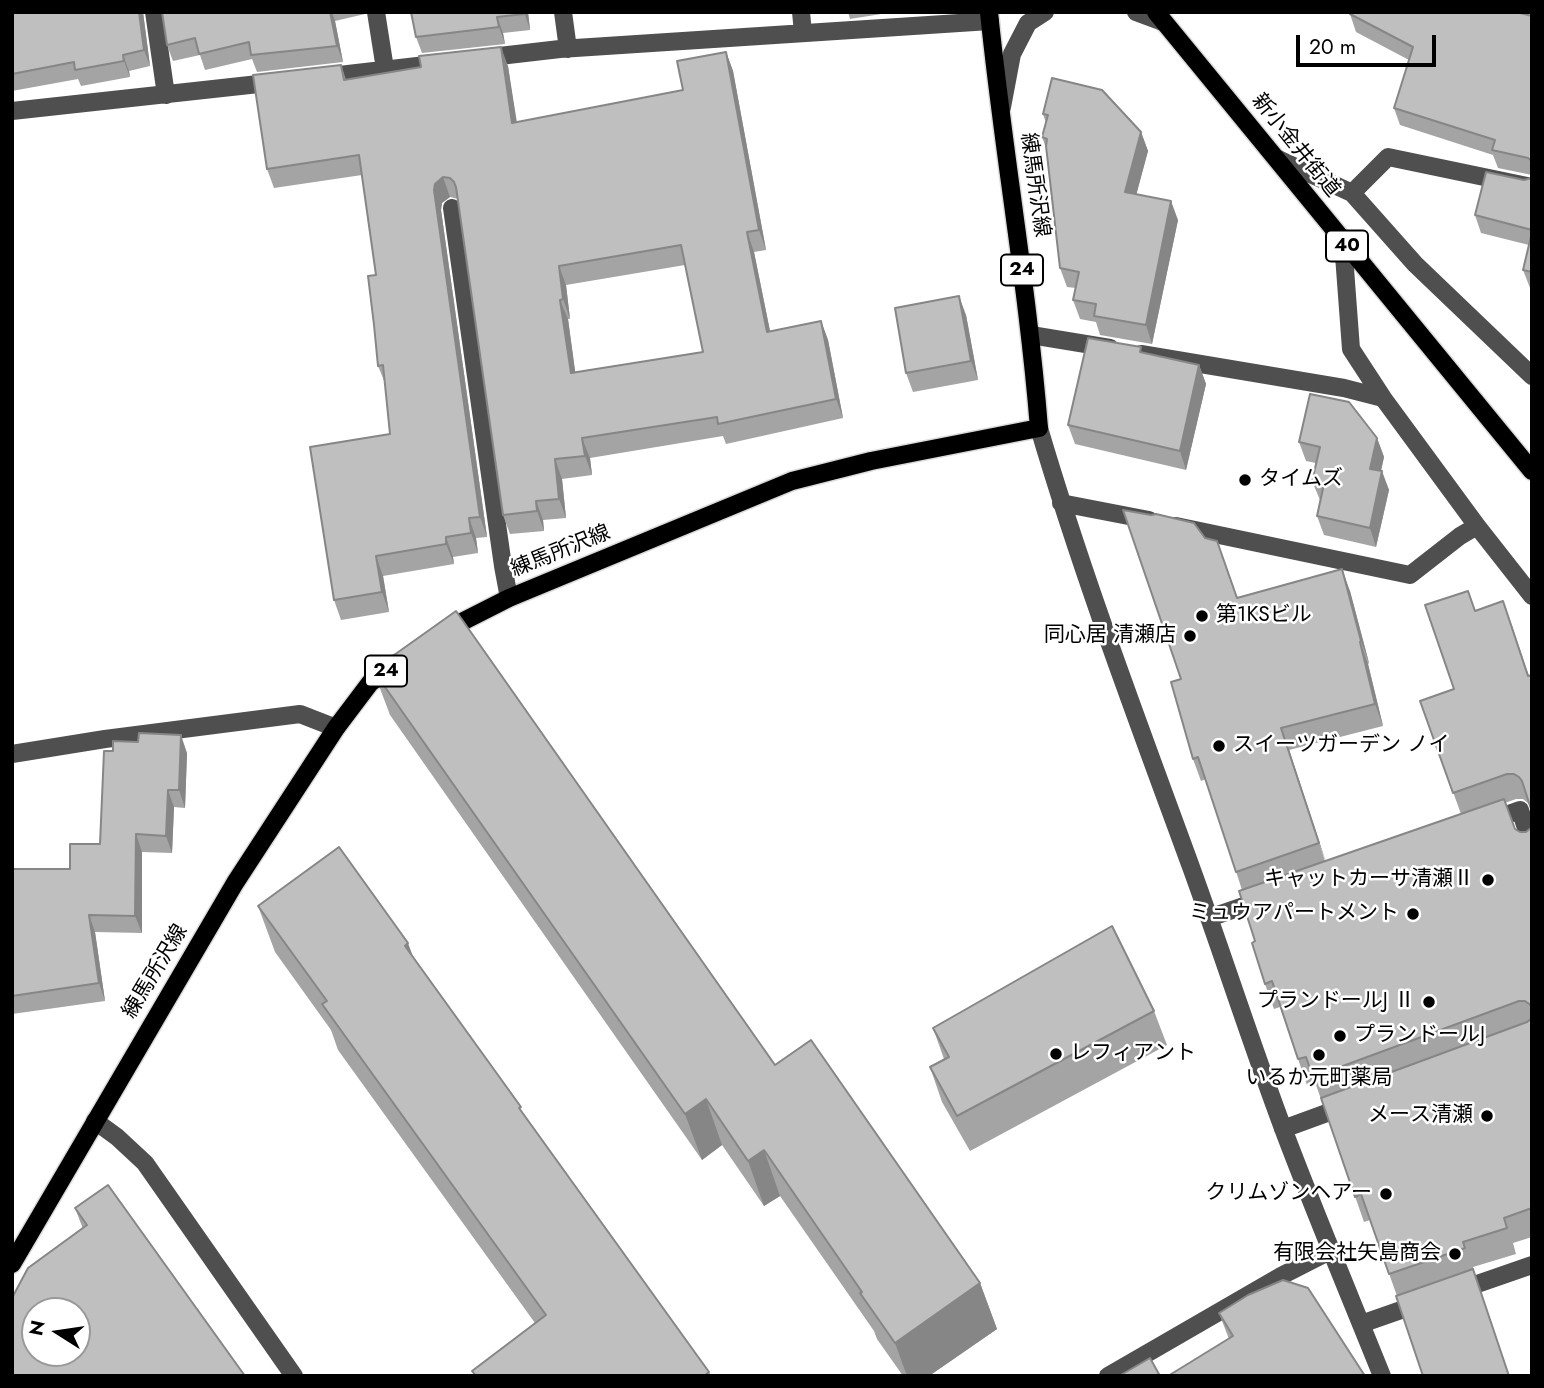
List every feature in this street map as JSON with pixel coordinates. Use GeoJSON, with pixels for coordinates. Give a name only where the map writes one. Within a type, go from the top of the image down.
{"type":"FeatureCollection","features":[{"type":"Feature","properties":{"kind":"main road","name":"練馬所沢線"},"geometry":{"type":"LineString","coordinates":[[12,1264],[235,883],[336,727],[370,683],[418,645],[509,598],[792,481],[871,461],[1039,428],[1031,335],[990,17]]}},
{"type":"Feature","properties":{"kind":"main road","name":"新小金井街道"},"geometry":{"type":"LineString","coordinates":[[1160,17],[1532,471]]}},
{"type":"Feature","properties":{"kind":"street"},"geometry":{"type":"LineString","coordinates":[[154,12],[166,95]]}},
{"type":"Feature","properties":{"kind":"street"},"geometry":{"type":"LineString","coordinates":[[376,12],[385,69]]}},
{"type":"Feature","properties":{"kind":"street"},"geometry":{"type":"LineString","coordinates":[[563,12],[568,49]]}},
{"type":"Feature","properties":{"kind":"street"},"geometry":{"type":"LineString","coordinates":[[801,12],[803,33]]}},
{"type":"Feature","properties":{"kind":"street"},"geometry":{"type":"LineString","coordinates":[[1001,113],[1012,54],[1028,23],[1045,12]]}},
{"type":"Feature","properties":{"kind":"street"},"geometry":{"type":"LineString","coordinates":[[1136,12],[1160,17]]}},
{"type":"Feature","properties":{"kind":"street"},"geometry":{"type":"LineString","coordinates":[[12,111],[568,49],[990,17]]}},
{"type":"Feature","properties":{"kind":"street"},"geometry":{"type":"LineString","coordinates":[[1352,193],[1388,157],[1532,187]]}},
{"type":"Feature","properties":{"kind":"street"},"geometry":{"type":"LineString","coordinates":[[1278,159],[1352,193],[1415,264],[1532,376]]}},
{"type":"Feature","properties":{"kind":"street"},"geometry":{"type":"LineString","coordinates":[[452,208],[509,598]]}},
{"type":"Feature","properties":{"kind":"street"},"geometry":{"type":"LineString","coordinates":[[1343,242],[1350,349],[1477,526],[1532,596]]}},
{"type":"Feature","properties":{"kind":"street"},"geometry":{"type":"LineString","coordinates":[[1031,335],[1344,388],[1383,398]]}},
{"type":"Feature","properties":{"kind":"street"},"geometry":{"type":"LineString","coordinates":[[1039,428],[1061,503],[1110,646],[1283,1129],[1382,1376]]}},
{"type":"Feature","properties":{"kind":"street"},"geometry":{"type":"LineString","coordinates":[[1061,503],[1410,575],[1477,526]]}},
{"type":"Feature","properties":{"kind":"street"},"geometry":{"type":"LineString","coordinates":[[12,754],[300,713],[336,727]]}},
{"type":"Feature","properties":{"kind":"street"},"geometry":{"type":"LineString","coordinates":[[1468,828],[1520,810],[1532,846]]}},
{"type":"Feature","properties":{"kind":"street"},"geometry":{"type":"LineString","coordinates":[[1209,918],[1274,895]]}},
{"type":"Feature","properties":{"kind":"street"},"geometry":{"type":"LineString","coordinates":[[1283,1129],[1362,1100]]}},
{"type":"Feature","properties":{"kind":"street"},"geometry":{"type":"LineString","coordinates":[[95,1121],[145,1163],[294,1376]]}},
{"type":"Feature","properties":{"kind":"street"},"geometry":{"type":"LineString","coordinates":[[1108,1376],[1281,1276],[1330,1251]]}},
{"type":"Feature","properties":{"kind":"street"},"geometry":{"type":"LineString","coordinates":[[1361,1324],[1532,1265]]}},
{"type":"Feature","properties":{"kind":"building"},"geometry":{"type":"Polygon","coordinates":[[[12,12],[139,12],[144,50],[123,55],[124,61],[75,70],[74,62],[12,74],[12,12]]]}},
{"type":"Feature","properties":{"kind":"building"},"geometry":{"type":"Polygon","coordinates":[[[162,12],[330,12],[337,46],[251,55],[249,42],[199,54],[195,38],[167,45],[162,12]]]}},
{"type":"Feature","properties":{"kind":"building"},"geometry":{"type":"Polygon","coordinates":[[[411,12],[524,14],[497,17],[499,27],[416,37],[411,12]]]}},
{"type":"Feature","properties":{"kind":"building"},"geometry":{"type":"Polygon","coordinates":[[[1516,12],[1532,16],[1532,161],[1492,150],[1495,140],[1394,108],[1413,47],[1350,14],[1516,12]]]}},
{"type":"Feature","properties":{"kind":"building"},"geometry":{"type":"Polygon","coordinates":[[[501,47],[512,123],[683,90],[677,61],[726,52],[759,230],[747,232],[767,332],[821,321],[836,399],[718,424],[717,417],[582,438],[585,456],[555,459],[559,499],[536,501],[537,511],[503,515],[456,187],[450,178],[443,177],[435,184],[434,190],[480,517],[469,518],[471,533],[446,537],[446,544],[376,556],[382,592],[334,600],[310,447],[390,434],[383,365],[378,366],[368,276],[376,275],[359,155],[267,169],[253,75],[341,65],[344,80],[421,67],[419,56],[501,47]],[[681,245],[559,266],[563,299],[560,300],[571,373],[703,352],[681,245]]]}},
{"type":"Feature","properties":{"kind":"building"},"geometry":{"type":"Polygon","coordinates":[[[1052,78],[1102,90],[1141,132],[1125,192],[1171,201],[1146,325],[1094,316],[1096,304],[1073,300],[1079,272],[1060,268],[1047,139],[1042,137],[1048,115],[1043,114],[1052,78]]]}},
{"type":"Feature","properties":{"kind":"building"},"geometry":{"type":"Polygon","coordinates":[[[1486,172],[1524,180],[1532,178],[1532,230],[1475,215],[1486,172]]]}},
{"type":"Feature","properties":{"kind":"building"},"geometry":{"type":"Polygon","coordinates":[[[1532,232],[1532,272],[1523,270],[1532,232]]]}},
{"type":"Feature","properties":{"kind":"building"},"geometry":{"type":"Polygon","coordinates":[[[959,296],[971,361],[906,373],[895,308],[959,296]]]}},
{"type":"Feature","properties":{"kind":"building"},"geometry":{"type":"Polygon","coordinates":[[[1088,338],[1141,347],[1140,352],[1199,365],[1180,451],[1068,425],[1088,338]]]}},
{"type":"Feature","properties":{"kind":"building"},"geometry":{"type":"Polygon","coordinates":[[[1310,394],[1349,402],[1377,438],[1370,469],[1382,471],[1370,528],[1317,516],[1324,484],[1312,481],[1320,447],[1299,442],[1310,394]]]}},
{"type":"Feature","properties":{"kind":"building"},"geometry":{"type":"Polygon","coordinates":[[[1123,510],[1194,523],[1205,538],[1217,541],[1237,598],[1342,569],[1375,704],[1281,728],[1319,843],[1236,872],[1198,757],[1193,759],[1171,682],[1181,679],[1123,510]]]}},
{"type":"Feature","properties":{"kind":"building"},"geometry":{"type":"Polygon","coordinates":[[[1468,591],[1475,611],[1503,601],[1528,676],[1532,675],[1532,812],[1522,781],[1514,774],[1453,793],[1420,701],[1454,689],[1425,605],[1468,591]]]}},
{"type":"Feature","properties":{"kind":"building"},"geometry":{"type":"Polygon","coordinates":[[[456,611],[775,1065],[811,1040],[980,1283],[895,1343],[764,1150],[748,1161],[706,1099],[685,1114],[373,670],[456,611]]]}},
{"type":"Feature","properties":{"kind":"building"},"geometry":{"type":"Polygon","coordinates":[[[139,733],[181,735],[179,790],[168,790],[166,836],[136,834],[135,916],[89,915],[99,983],[12,996],[12,869],[70,869],[70,844],[100,844],[104,751],[113,751],[113,741],[138,742],[139,733]]]}},
{"type":"Feature","properties":{"kind":"building"},"geometry":{"type":"Polygon","coordinates":[[[1504,799],[1515,829],[1526,832],[1532,827],[1532,1006],[1525,1001],[1519,1001],[1313,1077],[1306,1057],[1298,1059],[1272,981],[1265,984],[1239,891],[1504,799]]]}},
{"type":"Feature","properties":{"kind":"building"},"geometry":{"type":"Polygon","coordinates":[[[339,847],[408,943],[405,946],[521,1107],[519,1108],[709,1372],[704,1376],[476,1376],[472,1371],[546,1315],[322,1004],[327,1001],[258,906],[339,847]]]}},
{"type":"Feature","properties":{"kind":"building"},"geometry":{"type":"Polygon","coordinates":[[[1112,926],[1154,1011],[957,1116],[930,1067],[949,1057],[933,1028],[1112,926]]]}},
{"type":"Feature","properties":{"kind":"building"},"geometry":{"type":"Polygon","coordinates":[[[1532,1018],[1532,1208],[1504,1218],[1507,1228],[1463,1242],[1465,1248],[1389,1274],[1361,1194],[1355,1197],[1321,1098],[1532,1018]]]}},
{"type":"Feature","properties":{"kind":"building"},"geometry":{"type":"Polygon","coordinates":[[[108,1185],[245,1376],[12,1376],[12,1298],[28,1268],[87,1225],[75,1208],[108,1185]]]}},
{"type":"Feature","properties":{"kind":"building"},"geometry":{"type":"Polygon","coordinates":[[[1473,1269],[1509,1376],[1423,1376],[1396,1296],[1473,1269]]]}},
{"type":"Feature","properties":{"kind":"building"},"geometry":{"type":"Polygon","coordinates":[[[1283,1280],[1308,1288],[1365,1376],[1168,1376],[1233,1336],[1219,1313],[1248,1295],[1283,1280]]]}},
{"type":"Feature","properties":{"kind":"building"},"geometry":{"type":"Polygon","coordinates":[[[1150,1358],[1160,1376],[1119,1376],[1150,1358]]]}},
{"type":"Feature","properties":{"kind":"place","name":"タイムズ"},"geometry":{"type":"Point","coordinates":[1245,480]}},
{"type":"Feature","properties":{"kind":"place","name":"第1KSビル"},"geometry":{"type":"Point","coordinates":[1202,616]}},
{"type":"Feature","properties":{"kind":"place","name":"同心居 清瀬店"},"geometry":{"type":"Point","coordinates":[1190,636]}},
{"type":"Feature","properties":{"kind":"place","name":"スイーツガーデン ノイ"},"geometry":{"type":"Point","coordinates":[1219,746]}},
{"type":"Feature","properties":{"kind":"place","name":"キャットカーサ清瀬Ⅱ"},"geometry":{"type":"Point","coordinates":[1488,880]}},
{"type":"Feature","properties":{"kind":"place","name":"ミュウアパートメント"},"geometry":{"type":"Point","coordinates":[1413,914]}},
{"type":"Feature","properties":{"kind":"place","name":"プランドールJ Ⅱ"},"geometry":{"type":"Point","coordinates":[1429,1002]}},
{"type":"Feature","properties":{"kind":"place","name":"プランドールJ"},"geometry":{"type":"Point","coordinates":[1340,1036]}},
{"type":"Feature","properties":{"kind":"place","name":"レフィアント"},"geometry":{"type":"Point","coordinates":[1056,1054]}},
{"type":"Feature","properties":{"kind":"place","name":"いるか元町薬局"},"geometry":{"type":"Point","coordinates":[1319,1055]}},
{"type":"Feature","properties":{"kind":"place","name":"メース清瀬"},"geometry":{"type":"Point","coordinates":[1487,1116]}},
{"type":"Feature","properties":{"kind":"place","name":"クリムゾンヘアー"},"geometry":{"type":"Point","coordinates":[1386,1194]}},
{"type":"Feature","properties":{"kind":"place","name":"有限会社矢島商会"},"geometry":{"type":"Point","coordinates":[1455,1254]}}]}
